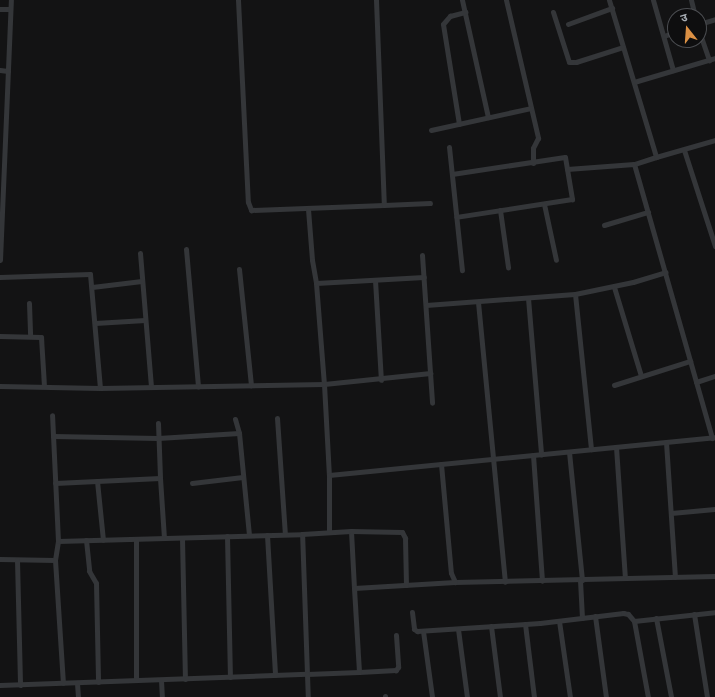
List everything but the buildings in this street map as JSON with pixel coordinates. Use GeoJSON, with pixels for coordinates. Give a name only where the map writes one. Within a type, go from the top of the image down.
{"type":"FeatureCollection","features":[{"type":"Feature","properties":{"kind":"street"},"geometry":{"type":"LineString","coordinates":[[0,260],[2,167],[11,0]]}},
{"type":"Feature","properties":{"kind":"street"},"geometry":{"type":"LineString","coordinates":[[238,0],[249,207],[251,210],[257,211],[430,204]]}},
{"type":"Feature","properties":{"kind":"street"},"geometry":{"type":"LineString","coordinates":[[376,0],[384,205]]}},
{"type":"Feature","properties":{"kind":"street"},"geometry":{"type":"LineString","coordinates":[[462,0],[488,118]]}},
{"type":"Feature","properties":{"kind":"street"},"geometry":{"type":"LineString","coordinates":[[506,0],[538,138],[534,148],[533,162]]}},
{"type":"Feature","properties":{"kind":"street"},"geometry":{"type":"LineString","coordinates":[[609,0],[656,157]]}},
{"type":"Feature","properties":{"kind":"street"},"geometry":{"type":"LineString","coordinates":[[653,0],[673,70]]}},
{"type":"Feature","properties":{"kind":"street"},"geometry":{"type":"LineString","coordinates":[[568,24],[612,8]]}},
{"type":"Feature","properties":{"kind":"street"},"geometry":{"type":"LineString","coordinates":[[0,9],[10,9]]}},
{"type":"Feature","properties":{"kind":"street"},"geometry":{"type":"LineString","coordinates":[[459,124],[443,24],[450,16],[465,12]]}},
{"type":"Feature","properties":{"kind":"street"},"geometry":{"type":"LineString","coordinates":[[553,12],[568,59],[572,63],[622,46]]}},
{"type":"Feature","properties":{"kind":"street"},"geometry":{"type":"LineString","coordinates":[[704,48],[708,60]]}},
{"type":"Feature","properties":{"kind":"street"},"geometry":{"type":"LineString","coordinates":[[634,82],[715,58]]}},
{"type":"Feature","properties":{"kind":"street"},"geometry":{"type":"LineString","coordinates":[[0,70],[8,70]]}},
{"type":"Feature","properties":{"kind":"street"},"geometry":{"type":"LineString","coordinates":[[431,130],[531,108]]}},
{"type":"Feature","properties":{"kind":"street"},"geometry":{"type":"LineString","coordinates":[[567,169],[634,164],[715,140]]}},
{"type":"Feature","properties":{"kind":"street"},"geometry":{"type":"LineString","coordinates":[[449,147],[462,270]]}},
{"type":"Feature","properties":{"kind":"street"},"geometry":{"type":"LineString","coordinates":[[684,150],[715,246]]}},
{"type":"Feature","properties":{"kind":"street"},"geometry":{"type":"LineString","coordinates":[[452,174],[565,157],[572,200],[456,217]]}},
{"type":"Feature","properties":{"kind":"street"},"geometry":{"type":"LineString","coordinates":[[329,475],[713,437],[634,164]]}},
{"type":"Feature","properties":{"kind":"street"},"geometry":{"type":"LineString","coordinates":[[544,204],[556,260]]}},
{"type":"Feature","properties":{"kind":"street"},"geometry":{"type":"LineString","coordinates":[[308,209],[312,260],[316,283],[324,384],[329,475],[329,532]]}},
{"type":"Feature","properties":{"kind":"street"},"geometry":{"type":"LineString","coordinates":[[500,210],[508,267]]}},
{"type":"Feature","properties":{"kind":"street"},"geometry":{"type":"LineString","coordinates":[[604,225],[648,212]]}},
{"type":"Feature","properties":{"kind":"street"},"geometry":{"type":"LineString","coordinates":[[186,249],[198,386]]}},
{"type":"Feature","properties":{"kind":"street"},"geometry":{"type":"LineString","coordinates":[[140,253],[150,387]]}},
{"type":"Feature","properties":{"kind":"street"},"geometry":{"type":"LineString","coordinates":[[422,255],[432,403]]}},
{"type":"Feature","properties":{"kind":"street"},"geometry":{"type":"LineString","coordinates":[[239,269],[252,385]]}},
{"type":"Feature","properties":{"kind":"street"},"geometry":{"type":"LineString","coordinates":[[426,305],[575,294],[614,287],[666,272]]}},
{"type":"Feature","properties":{"kind":"street"},"geometry":{"type":"LineString","coordinates":[[0,277],[90,274],[100,388]]}},
{"type":"Feature","properties":{"kind":"street"},"geometry":{"type":"LineString","coordinates":[[316,283],[424,277]]}},
{"type":"Feature","properties":{"kind":"street"},"geometry":{"type":"LineString","coordinates":[[375,280],[382,380]]}},
{"type":"Feature","properties":{"kind":"street"},"geometry":{"type":"LineString","coordinates":[[92,286],[142,281]]}},
{"type":"Feature","properties":{"kind":"street"},"geometry":{"type":"LineString","coordinates":[[614,287],[641,376]]}},
{"type":"Feature","properties":{"kind":"street"},"geometry":{"type":"LineString","coordinates":[[575,294],[591,449]]}},
{"type":"Feature","properties":{"kind":"street"},"geometry":{"type":"LineString","coordinates":[[528,298],[541,454]]}},
{"type":"Feature","properties":{"kind":"street"},"geometry":{"type":"LineString","coordinates":[[29,302],[30,336]]}},
{"type":"Feature","properties":{"kind":"street"},"geometry":{"type":"LineString","coordinates":[[478,302],[505,582]]}},
{"type":"Feature","properties":{"kind":"street"},"geometry":{"type":"LineString","coordinates":[[95,323],[145,320]]}},
{"type":"Feature","properties":{"kind":"street"},"geometry":{"type":"LineString","coordinates":[[0,336],[39,336],[42,339],[44,386]]}},
{"type":"Feature","properties":{"kind":"street"},"geometry":{"type":"LineString","coordinates":[[614,384],[690,361]]}},
{"type":"Feature","properties":{"kind":"street"},"geometry":{"type":"LineString","coordinates":[[0,386],[100,388],[324,384],[382,380],[430,373]]}},
{"type":"Feature","properties":{"kind":"street"},"geometry":{"type":"LineString","coordinates":[[696,382],[715,376]]}},
{"type":"Feature","properties":{"kind":"street"},"geometry":{"type":"LineString","coordinates":[[52,415],[58,541],[55,560],[64,683]]}},
{"type":"Feature","properties":{"kind":"street"},"geometry":{"type":"LineString","coordinates":[[277,418],[285,534]]}},
{"type":"Feature","properties":{"kind":"street"},"geometry":{"type":"LineString","coordinates":[[235,420],[239,433],[249,536]]}},
{"type":"Feature","properties":{"kind":"street"},"geometry":{"type":"LineString","coordinates":[[158,423],[164,538]]}},
{"type":"Feature","properties":{"kind":"street"},"geometry":{"type":"LineString","coordinates":[[53,436],[158,438],[239,433]]}},
{"type":"Feature","properties":{"kind":"street"},"geometry":{"type":"LineString","coordinates":[[666,442],[675,577]]}},
{"type":"Feature","properties":{"kind":"street"},"geometry":{"type":"LineString","coordinates":[[616,447],[625,578]]}},
{"type":"Feature","properties":{"kind":"street"},"geometry":{"type":"LineString","coordinates":[[569,452],[581,580],[582,618]]}},
{"type":"Feature","properties":{"kind":"street"},"geometry":{"type":"LineString","coordinates":[[533,455],[542,581]]}},
{"type":"Feature","properties":{"kind":"street"},"geometry":{"type":"LineString","coordinates":[[440,464],[451,573],[455,582]]}},
{"type":"Feature","properties":{"kind":"street"},"geometry":{"type":"LineString","coordinates":[[192,483],[243,477]]}},
{"type":"Feature","properties":{"kind":"street"},"geometry":{"type":"LineString","coordinates":[[56,483],[160,478]]}},
{"type":"Feature","properties":{"kind":"street"},"geometry":{"type":"LineString","coordinates":[[97,481],[103,540]]}},
{"type":"Feature","properties":{"kind":"street"},"geometry":{"type":"LineString","coordinates":[[671,513],[715,509]]}},
{"type":"Feature","properties":{"kind":"street"},"geometry":{"type":"LineString","coordinates":[[58,541],[249,536],[351,531],[397,531],[404,534],[406,585]]}},
{"type":"Feature","properties":{"kind":"street"},"geometry":{"type":"LineString","coordinates":[[351,531],[359,672]]}},
{"type":"Feature","properties":{"kind":"street"},"geometry":{"type":"LineString","coordinates":[[302,534],[308,697]]}},
{"type":"Feature","properties":{"kind":"street"},"geometry":{"type":"LineString","coordinates":[[267,535],[275,676]]}},
{"type":"Feature","properties":{"kind":"street"},"geometry":{"type":"LineString","coordinates":[[227,536],[230,677]]}},
{"type":"Feature","properties":{"kind":"street"},"geometry":{"type":"LineString","coordinates":[[182,538],[185,679]]}},
{"type":"Feature","properties":{"kind":"street"},"geometry":{"type":"LineString","coordinates":[[136,539],[136,680]]}},
{"type":"Feature","properties":{"kind":"street"},"geometry":{"type":"LineString","coordinates":[[86,540],[89,571],[96,583],[98,682]]}},
{"type":"Feature","properties":{"kind":"street"},"geometry":{"type":"LineString","coordinates":[[0,559],[55,560]]}},
{"type":"Feature","properties":{"kind":"street"},"geometry":{"type":"LineString","coordinates":[[17,560],[20,685]]}},
{"type":"Feature","properties":{"kind":"street"},"geometry":{"type":"LineString","coordinates":[[354,588],[455,582],[715,576]]}},
{"type":"Feature","properties":{"kind":"street"},"geometry":{"type":"LineString","coordinates":[[412,612],[414,629],[417,631],[525,624],[623,613],[628,614],[634,621],[648,697]]}},
{"type":"Feature","properties":{"kind":"street"},"geometry":{"type":"LineString","coordinates":[[634,621],[715,612]]}},
{"type":"Feature","properties":{"kind":"street"},"geometry":{"type":"LineString","coordinates":[[694,614],[708,697]]}},
{"type":"Feature","properties":{"kind":"street"},"geometry":{"type":"LineString","coordinates":[[595,616],[606,697]]}},
{"type":"Feature","properties":{"kind":"street"},"geometry":{"type":"LineString","coordinates":[[656,618],[671,697]]}},
{"type":"Feature","properties":{"kind":"street"},"geometry":{"type":"LineString","coordinates":[[559,621],[570,697]]}},
{"type":"Feature","properties":{"kind":"street"},"geometry":{"type":"LineString","coordinates":[[525,624],[534,697]]}},
{"type":"Feature","properties":{"kind":"street"},"geometry":{"type":"LineString","coordinates":[[491,626],[500,697]]}},
{"type":"Feature","properties":{"kind":"street"},"geometry":{"type":"LineString","coordinates":[[458,629],[467,697]]}},
{"type":"Feature","properties":{"kind":"street"},"geometry":{"type":"LineString","coordinates":[[423,631],[432,697]]}},
{"type":"Feature","properties":{"kind":"street"},"geometry":{"type":"LineString","coordinates":[[0,685],[275,676],[396,670],[398,667],[396,635]]}},
{"type":"Feature","properties":{"kind":"street"},"geometry":{"type":"LineString","coordinates":[[161,680],[162,697]]}},
{"type":"Feature","properties":{"kind":"street"},"geometry":{"type":"LineString","coordinates":[[77,683],[78,697]]}}]}
